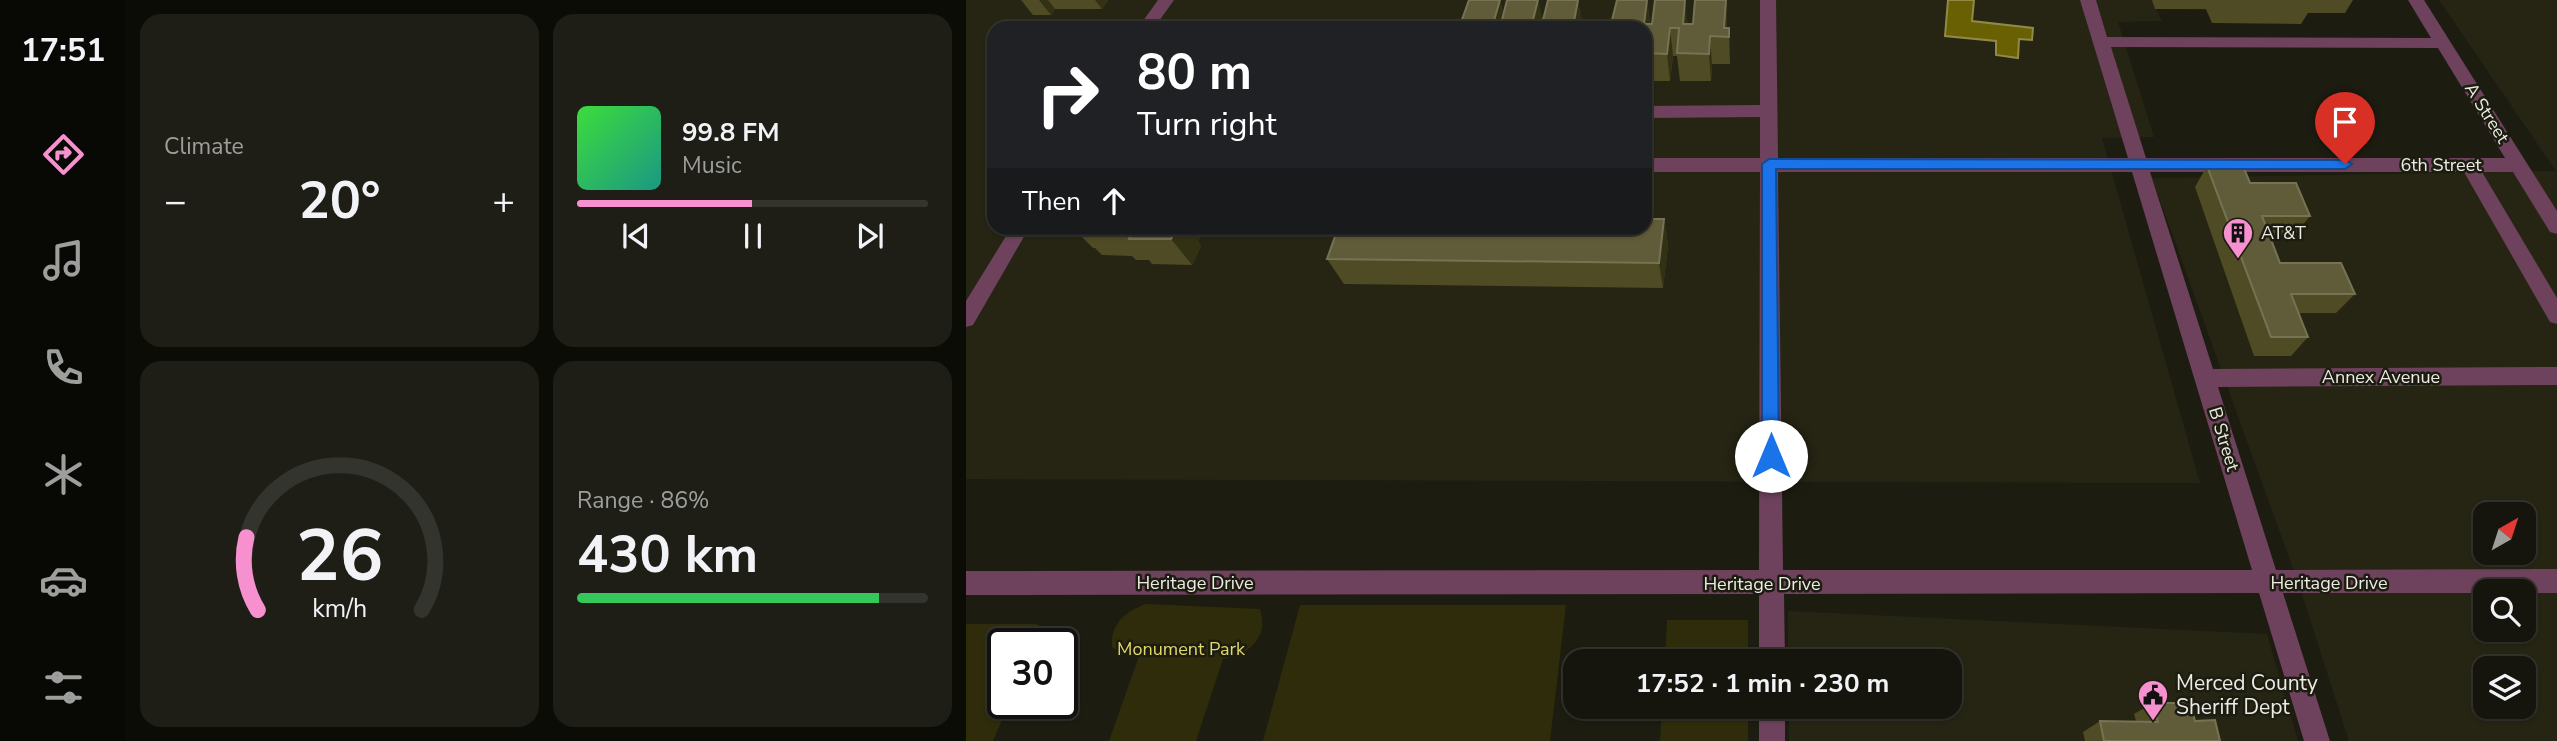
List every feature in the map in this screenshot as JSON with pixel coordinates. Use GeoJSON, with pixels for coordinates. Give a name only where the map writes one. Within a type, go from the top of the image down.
{"type":"FeatureCollection","features":[{"type":"Feature","properties":{"kind":"street"},"geometry":{"type":"LineString","coordinates":[[1151,21],[1166,0]]}},
{"type":"Feature","properties":{"kind":"street"},"geometry":{"type":"LineString","coordinates":[[1768,0],[1772,649]]}},
{"type":"Feature","properties":{"kind":"street","name":"B Street"},"geometry":{"type":"LineString","coordinates":[[2088,0],[2317,741]]}},
{"type":"Feature","properties":{"kind":"street","name":"A Street"},"geometry":{"type":"LineString","coordinates":[[2416,0],[2557,227]]}},
{"type":"Feature","properties":{"kind":"street"},"geometry":{"type":"LineString","coordinates":[[2101,42],[2443,43]]}},
{"type":"Feature","properties":{"kind":"street"},"geometry":{"type":"LineString","coordinates":[[1652,112],[1769,111]]}},
{"type":"Feature","properties":{"kind":"street","name":"6th Street"},"geometry":{"type":"LineString","coordinates":[[1652,165],[2520,165]]}},
{"type":"Feature","properties":{"kind":"street"},"geometry":{"type":"LineString","coordinates":[[2469,165],[2557,316]]}},
{"type":"Feature","properties":{"kind":"street"},"geometry":{"type":"LineString","coordinates":[[966,319],[1016,235]]}},
{"type":"Feature","properties":{"kind":"street","name":"Annex Avenue"},"geometry":{"type":"LineString","coordinates":[[2205,378],[2557,376]]}},
{"type":"Feature","properties":{"kind":"street","name":"Heritage Drive"},"geometry":{"type":"LineString","coordinates":[[966,583],[2269,584],[2557,581]]}},
{"type":"Feature","properties":{"kind":"street"},"geometry":{"type":"LineString","coordinates":[[1772,719],[1772,741]]}},
{"type":"Feature","properties":{"kind":"shaded area"},"geometry":{"type":"Polygon","coordinates":[[[966,0],[2338,0],[2345,13],[2296,13],[2301,24],[2212,23],[2206,10],[2156,9],[2162,21],[2118,22],[2154,137],[2102,138],[2200,483],[966,479],[966,0]]]}},
{"type":"Feature","properties":{"kind":"shaded area"},"geometry":{"type":"Polygon","coordinates":[[[1948,0],[1974,0],[1972,21],[2033,28],[2032,40],[2019,39],[2018,58],[1996,55],[1996,41],[1945,36],[1948,0]]]}},
{"type":"Feature","properties":{"kind":"shaded area"},"geometry":{"type":"Polygon","coordinates":[[[2439,0],[2557,0],[2557,741],[2349,741],[2300,588],[2152,178],[2556,171],[2439,0]]]}},
{"type":"Feature","properties":{"kind":"shaded area"},"geometry":{"type":"Polygon","coordinates":[[[1788,611],[2267,634],[2298,741],[1789,741],[1789,719],[1962,719],[1962,649],[1788,649],[1788,611]]]}},
{"type":"Feature","properties":{"kind":"green space","name":"Monument Park"},"geometry":{"type":"Polygon","coordinates":[[[1146,604],[1260,609],[1262,628],[1255,643],[1241,653],[1223,659],[1196,741],[1109,741],[1139,656],[1121,653],[1112,647],[1112,639],[1121,620],[1132,610],[1146,604]]]}},
{"type":"Feature","properties":{"kind":"green space"},"geometry":{"type":"Polygon","coordinates":[[[1300,605],[1566,605],[1550,741],[1263,741],[1300,605]]]}},
{"type":"Feature","properties":{"kind":"green space"},"geometry":{"type":"Polygon","coordinates":[[[1667,620],[1748,620],[1748,649],[1666,649],[1667,620]]]}},
{"type":"Feature","properties":{"kind":"green space"},"geometry":{"type":"Polygon","coordinates":[[[966,624],[1036,624],[1043,628],[987,628],[987,719],[1003,719],[993,741],[966,741],[966,624]]]}},
{"type":"Feature","properties":{"kind":"green space"},"geometry":{"type":"Polygon","coordinates":[[[1661,719],[1748,719],[1748,741],[1660,741],[1661,719]]]}},
{"type":"Feature","properties":{"kind":"building"},"geometry":{"type":"Polygon","coordinates":[[[1469,0],[1500,0],[1494,21],[1462,21],[1469,0]]]}},
{"type":"Feature","properties":{"kind":"building"},"geometry":{"type":"Polygon","coordinates":[[[1507,0],[1538,0],[1533,21],[1502,21],[1507,0]]]}},
{"type":"Feature","properties":{"kind":"building"},"geometry":{"type":"Polygon","coordinates":[[[1548,0],[1578,0],[1574,21],[1543,21],[1548,0]]]}},
{"type":"Feature","properties":{"kind":"building"},"geometry":{"type":"Polygon","coordinates":[[[1617,0],[1647,0],[1644,21],[1612,21],[1617,0]]]}},
{"type":"Feature","properties":{"kind":"building"},"geometry":{"type":"Polygon","coordinates":[[[1655,0],[1685,0],[1683,24],[1693,24],[1695,0],[1726,0],[1724,28],[1729,28],[1729,37],[1710,36],[1709,54],[1677,53],[1679,28],[1670,28],[1667,54],[1652,53],[1655,0]]]}},
{"type":"Feature","properties":{"kind":"building"},"geometry":{"type":"Polygon","coordinates":[[[2207,166],[2243,166],[2250,183],[2296,183],[2310,216],[2262,216],[2280,263],[2341,263],[2355,294],[2291,294],[2308,337],[2271,337],[2207,166]]]}},
{"type":"Feature","properties":{"kind":"building"},"geometry":{"type":"Polygon","coordinates":[[[1652,219],[1664,219],[1659,263],[1327,259],[1336,235],[1652,235],[1652,219]]]}},
{"type":"Feature","properties":{"kind":"building"},"geometry":{"type":"Polygon","coordinates":[[[1131,235],[1173,235],[1171,239],[1129,239],[1131,235]]]}},
{"type":"Feature","properties":{"kind":"building"},"geometry":{"type":"Polygon","coordinates":[[[2153,703],[2190,703],[2195,721],[2215,720],[2220,741],[2104,741],[2100,721],[2158,722],[2153,703]]]}},
{"type":"Feature","properties":{"kind":"place","name":"AT&T"},"geometry":{"type":"Point","coordinates":[2238,260]}},
{"type":"Feature","properties":{"kind":"place","name":"Merced County Sheriff Dept"},"geometry":{"type":"Point","coordinates":[2153,722]}},
{"type":"Feature","properties":{"kind":"route"},"geometry":{"type":"LineString","coordinates":[[1771,456],[1769,164],[2345,164]]}}]}
